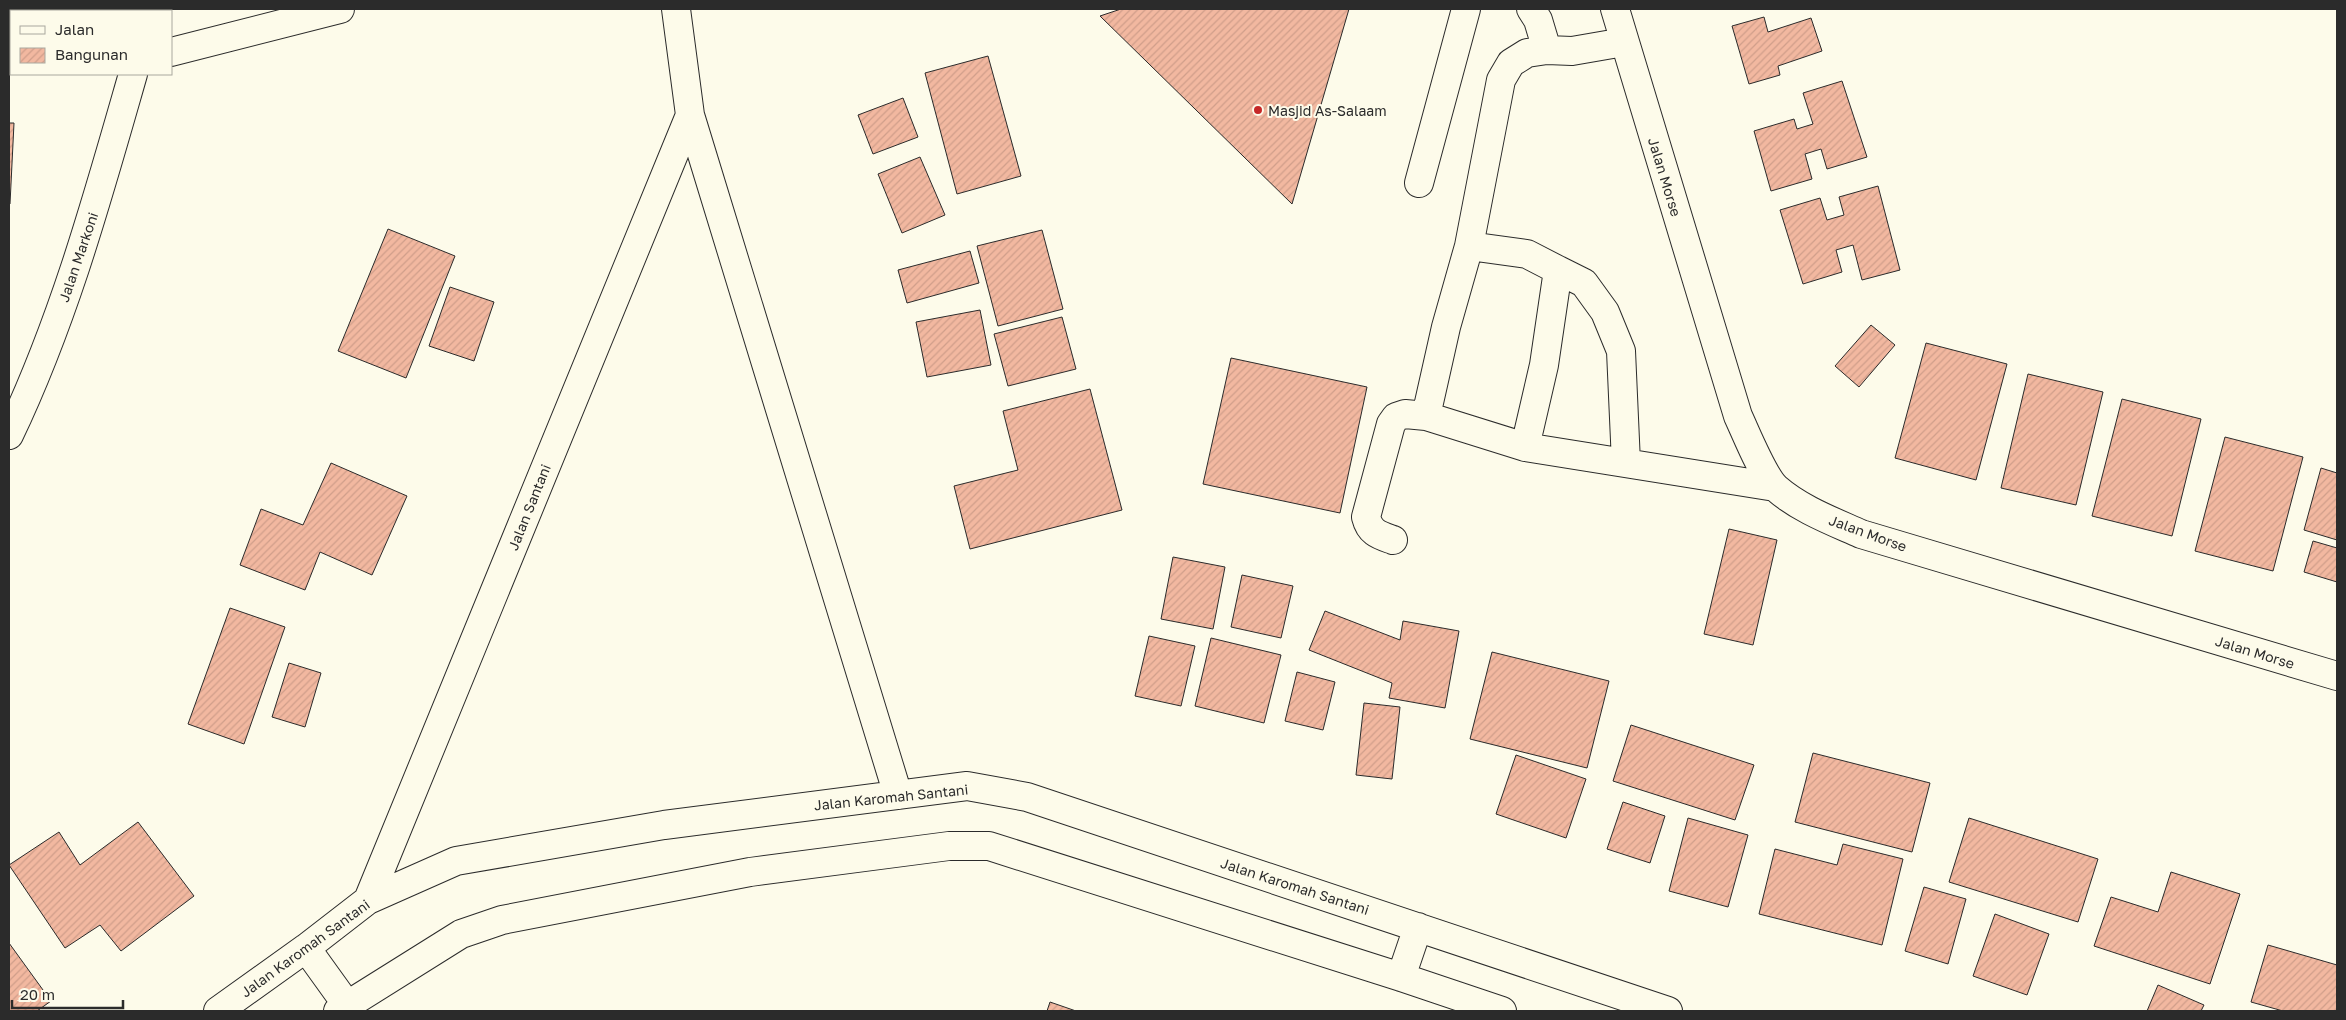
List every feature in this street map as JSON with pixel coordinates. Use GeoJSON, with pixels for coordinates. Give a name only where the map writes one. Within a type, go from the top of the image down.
{"type":"FeatureCollection","features":[{"type":"Feature","properties":{"kind":"street"},"geometry":{"type":"LineString","coordinates":[[172,52],[340,9]]}},
{"type":"Feature","properties":{"kind":"street"},"geometry":{"type":"LineString","coordinates":[[676,9],[690,114],[898,795]]}},
{"type":"Feature","properties":{"kind":"street"},"geometry":{"type":"LineString","coordinates":[[1419,182],[1466,9]]}},
{"type":"Feature","properties":{"kind":"street"},"geometry":{"type":"LineString","coordinates":[[1531,9],[1538,20],[1547,50]]}},
{"type":"Feature","properties":{"kind":"street","name":"Jalan Morse"},"geometry":{"type":"LineString","coordinates":[[1615,9],[1738,416],[1756,454],[1775,487],[1813,513],[1861,534],[2337,676]]}},
{"type":"Feature","properties":{"kind":"street"},"geometry":{"type":"LineString","coordinates":[[1426,416],[1446,327],[1469,246],[1500,80],[1511,63],[1518,57],[1536,50],[1572,51],[1624,42]]}},
{"type":"Feature","properties":{"kind":"street","name":"Jalan Markoni"},"geometry":{"type":"LineString","coordinates":[[9,435],[30,392],[90,226],[133,75]]}},
{"type":"Feature","properties":{"kind":"street","name":"Jalan Santani"},"geometry":{"type":"LineString","coordinates":[[368,900],[690,114]]}},
{"type":"Feature","properties":{"kind":"street"},"geometry":{"type":"LineString","coordinates":[[1469,246],[1526,254],[1584,283],[1605,312],[1621,351],[1626,463]]}},
{"type":"Feature","properties":{"kind":"street"},"geometry":{"type":"LineString","coordinates":[[1525,447],[1544,365],[1558,270]]}},
{"type":"Feature","properties":{"kind":"street"},"geometry":{"type":"LineString","coordinates":[[1393,540],[1374,533],[1369,527],[1366,517],[1391,424],[1396,417],[1404,414],[1426,416],[1525,447],[1775,487]]}},
{"type":"Feature","properties":{"kind":"street","name":"Jalan Karomah Santani"},"geometry":{"type":"LineString","coordinates":[[218,1011],[306,948],[368,900],[456,860],[664,825],[967,786],[1027,797],[1668,1011]]}},
{"type":"Feature","properties":{"kind":"street"},"geometry":{"type":"LineString","coordinates":[[306,948],[342,1008],[461,934],[502,920],[750,872],[949,846],[989,846],[1502,1011]]}},
{"type":"Feature","properties":{"kind":"street"},"geometry":{"type":"LineString","coordinates":[[1401,977],[1418,927]]}},
{"type":"Feature","properties":{"kind":"building"},"geometry":{"type":"Polygon","coordinates":[[[9,9],[20,9],[10,10],[9,40],[9,9]]]}},
{"type":"Feature","properties":{"kind":"building","name":"Masjid As-Salaam"},"geometry":{"type":"Polygon","coordinates":[[[1121,9],[1349,9],[1292,204],[1100,16],[1121,9]]]}},
{"type":"Feature","properties":{"kind":"building"},"geometry":{"type":"Polygon","coordinates":[[[1764,17],[1768,32],[1811,18],[1822,51],[1778,66],[1780,75],[1749,84],[1732,26],[1764,17]]]}},
{"type":"Feature","properties":{"kind":"building"},"geometry":{"type":"Polygon","coordinates":[[[988,56],[1021,176],[957,194],[925,73],[988,56]]]}},
{"type":"Feature","properties":{"kind":"building"},"geometry":{"type":"Polygon","coordinates":[[[1842,81],[1867,157],[1827,169],[1821,149],[1805,154],[1812,179],[1771,191],[1754,131],[1794,119],[1797,129],[1813,124],[1803,93],[1842,81]]]}},
{"type":"Feature","properties":{"kind":"building"},"geometry":{"type":"Polygon","coordinates":[[[903,98],[918,137],[873,154],[858,115],[903,98]]]}},
{"type":"Feature","properties":{"kind":"building"},"geometry":{"type":"Polygon","coordinates":[[[9,123],[14,123],[10,204],[9,204],[9,123]]]}},
{"type":"Feature","properties":{"kind":"building"},"geometry":{"type":"Polygon","coordinates":[[[920,157],[945,215],[902,233],[878,174],[920,157]]]}},
{"type":"Feature","properties":{"kind":"building"},"geometry":{"type":"Polygon","coordinates":[[[1878,186],[1900,270],[1862,280],[1853,245],[1836,250],[1842,272],[1803,284],[1780,210],[1820,198],[1827,220],[1844,215],[1839,197],[1878,186]]]}},
{"type":"Feature","properties":{"kind":"building"},"geometry":{"type":"Polygon","coordinates":[[[388,229],[455,256],[406,378],[338,351],[388,229]]]}},
{"type":"Feature","properties":{"kind":"building"},"geometry":{"type":"Polygon","coordinates":[[[1042,230],[1063,309],[998,326],[977,246],[1042,230]]]}},
{"type":"Feature","properties":{"kind":"building"},"geometry":{"type":"Polygon","coordinates":[[[970,251],[979,283],[907,303],[898,270],[970,251]]]}},
{"type":"Feature","properties":{"kind":"building"},"geometry":{"type":"Polygon","coordinates":[[[450,287],[494,302],[474,361],[429,346],[450,287]]]}},
{"type":"Feature","properties":{"kind":"building"},"geometry":{"type":"Polygon","coordinates":[[[980,310],[991,365],[927,377],[916,322],[980,310]]]}},
{"type":"Feature","properties":{"kind":"building"},"geometry":{"type":"Polygon","coordinates":[[[1062,317],[1076,369],[1008,386],[994,334],[1062,317]]]}},
{"type":"Feature","properties":{"kind":"building"},"geometry":{"type":"Polygon","coordinates":[[[1871,325],[1895,345],[1859,387],[1835,366],[1871,325]]]}},
{"type":"Feature","properties":{"kind":"building"},"geometry":{"type":"Polygon","coordinates":[[[1926,343],[2007,364],[1976,480],[1895,458],[1926,343]]]}},
{"type":"Feature","properties":{"kind":"building"},"geometry":{"type":"Polygon","coordinates":[[[1231,358],[1367,387],[1340,513],[1203,484],[1231,358]]]}},
{"type":"Feature","properties":{"kind":"building"},"geometry":{"type":"Polygon","coordinates":[[[2028,374],[2103,392],[2076,505],[2001,488],[2028,374]]]}},
{"type":"Feature","properties":{"kind":"building"},"geometry":{"type":"Polygon","coordinates":[[[1090,389],[1122,510],[970,549],[954,486],[1018,470],[1003,411],[1090,389]]]}},
{"type":"Feature","properties":{"kind":"building"},"geometry":{"type":"Polygon","coordinates":[[[2122,399],[2201,419],[2172,536],[2092,516],[2122,399]]]}},
{"type":"Feature","properties":{"kind":"building"},"geometry":{"type":"Polygon","coordinates":[[[2225,437],[2303,457],[2273,571],[2195,551],[2225,437]]]}},
{"type":"Feature","properties":{"kind":"building"},"geometry":{"type":"Polygon","coordinates":[[[331,463],[407,496],[372,575],[320,552],[305,590],[240,565],[261,509],[303,525],[331,463]]]}},
{"type":"Feature","properties":{"kind":"building"},"geometry":{"type":"Polygon","coordinates":[[[2321,468],[2337,473],[2337,540],[2304,530],[2321,468]]]}},
{"type":"Feature","properties":{"kind":"building"},"geometry":{"type":"Polygon","coordinates":[[[1729,529],[1777,540],[1753,645],[1704,634],[1729,529]]]}},
{"type":"Feature","properties":{"kind":"building"},"geometry":{"type":"Polygon","coordinates":[[[2313,541],[2337,548],[2337,582],[2304,572],[2313,541]]]}},
{"type":"Feature","properties":{"kind":"building"},"geometry":{"type":"Polygon","coordinates":[[[1173,557],[1225,567],[1213,629],[1161,619],[1173,557]]]}},
{"type":"Feature","properties":{"kind":"building"},"geometry":{"type":"Polygon","coordinates":[[[1242,575],[1293,586],[1281,638],[1231,627],[1242,575]]]}},
{"type":"Feature","properties":{"kind":"building"},"geometry":{"type":"Polygon","coordinates":[[[230,608],[285,627],[244,744],[188,724],[230,608]]]}},
{"type":"Feature","properties":{"kind":"building"},"geometry":{"type":"Polygon","coordinates":[[[1325,611],[1400,640],[1403,621],[1459,631],[1445,708],[1389,698],[1392,683],[1309,650],[1325,611]]]}},
{"type":"Feature","properties":{"kind":"building"},"geometry":{"type":"Polygon","coordinates":[[[1149,636],[1195,646],[1181,706],[1135,696],[1149,636]]]}},
{"type":"Feature","properties":{"kind":"building"},"geometry":{"type":"Polygon","coordinates":[[[1211,638],[1281,655],[1264,723],[1195,706],[1211,638]]]}},
{"type":"Feature","properties":{"kind":"building"},"geometry":{"type":"Polygon","coordinates":[[[1492,652],[1609,681],[1587,768],[1470,739],[1492,652]]]}},
{"type":"Feature","properties":{"kind":"building"},"geometry":{"type":"Polygon","coordinates":[[[289,663],[321,673],[305,727],[272,717],[289,663]]]}},
{"type":"Feature","properties":{"kind":"building"},"geometry":{"type":"Polygon","coordinates":[[[1297,672],[1335,682],[1323,730],[1285,721],[1297,672]]]}},
{"type":"Feature","properties":{"kind":"building"},"geometry":{"type":"Polygon","coordinates":[[[1364,703],[1400,707],[1392,779],[1356,775],[1364,703]]]}},
{"type":"Feature","properties":{"kind":"building"},"geometry":{"type":"Polygon","coordinates":[[[1631,725],[1754,765],[1735,820],[1613,781],[1631,725]]]}},
{"type":"Feature","properties":{"kind":"building"},"geometry":{"type":"Polygon","coordinates":[[[1813,753],[1930,783],[1912,852],[1795,822],[1813,753]]]}},
{"type":"Feature","properties":{"kind":"building"},"geometry":{"type":"Polygon","coordinates":[[[1516,755],[1586,779],[1566,838],[1496,814],[1516,755]]]}},
{"type":"Feature","properties":{"kind":"building"},"geometry":{"type":"Polygon","coordinates":[[[1623,802],[1665,816],[1650,863],[1607,849],[1623,802]]]}},
{"type":"Feature","properties":{"kind":"building"},"geometry":{"type":"Polygon","coordinates":[[[1688,818],[1748,835],[1728,907],[1669,891],[1688,818]]]}},
{"type":"Feature","properties":{"kind":"building"},"geometry":{"type":"Polygon","coordinates":[[[1969,818],[2098,859],[2078,922],[1949,882],[1969,818]]]}},
{"type":"Feature","properties":{"kind":"building"},"geometry":{"type":"Polygon","coordinates":[[[138,822],[194,896],[121,951],[100,925],[65,948],[9,865],[59,832],[80,865],[138,822]]]}},
{"type":"Feature","properties":{"kind":"building"},"geometry":{"type":"Polygon","coordinates":[[[1843,844],[1903,859],[1882,945],[1759,914],[1775,849],[1837,865],[1843,844]]]}},
{"type":"Feature","properties":{"kind":"building"},"geometry":{"type":"Polygon","coordinates":[[[2171,872],[2240,894],[2210,984],[2094,946],[2111,897],[2158,912],[2171,872]]]}},
{"type":"Feature","properties":{"kind":"building"},"geometry":{"type":"Polygon","coordinates":[[[1924,887],[1966,899],[1948,964],[1905,951],[1924,887]]]}},
{"type":"Feature","properties":{"kind":"building"},"geometry":{"type":"Polygon","coordinates":[[[1995,914],[2049,934],[2027,995],[1973,976],[1995,914]]]}},
{"type":"Feature","properties":{"kind":"building"},"geometry":{"type":"Polygon","coordinates":[[[9,943],[51,1001],[37,1011],[9,1011],[9,943]]]}},
{"type":"Feature","properties":{"kind":"building"},"geometry":{"type":"Polygon","coordinates":[[[2268,945],[2337,965],[2337,1011],[2283,1011],[2251,1002],[2268,945]]]}},
{"type":"Feature","properties":{"kind":"building"},"geometry":{"type":"Polygon","coordinates":[[[2158,985],[2204,1005],[2201,1011],[2147,1011],[2158,985]]]}},
{"type":"Feature","properties":{"kind":"building"},"geometry":{"type":"Polygon","coordinates":[[[1050,1002],[1076,1011],[1047,1011],[1050,1002]]]}},
{"type":"Feature","properties":{"kind":"place","name":"Masjid As-Salaam"},"geometry":{"type":"Point","coordinates":[1258,110]}}]}
